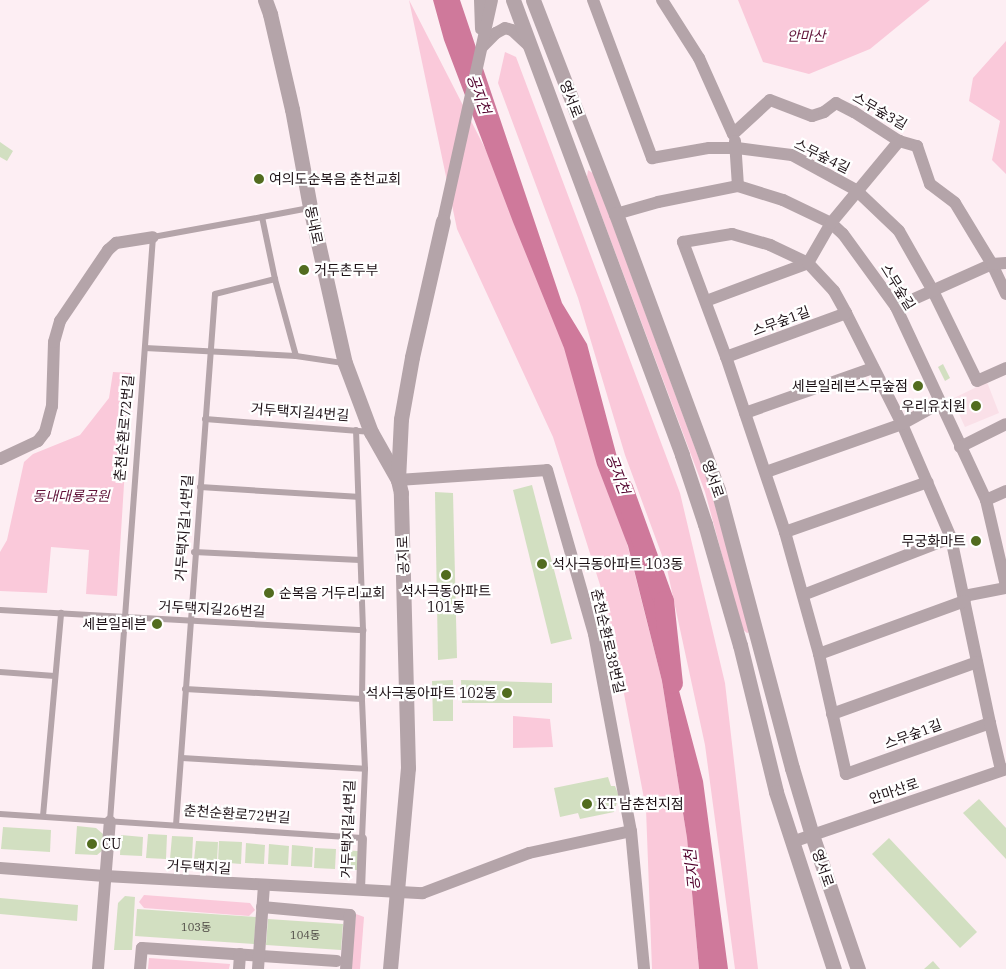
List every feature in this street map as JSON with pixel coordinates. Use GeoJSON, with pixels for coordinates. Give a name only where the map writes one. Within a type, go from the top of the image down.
{"type":"FeatureCollection","features":[{"type":"Feature","properties":{"kind":"street","name":"동내로"},"geometry":{"type":"LineString","coordinates":[[265,0],[292,108],[310,207],[345,363],[371,432],[398,480]]}},
{"type":"Feature","properties":{"kind":"street"},"geometry":{"type":"LineString","coordinates":[[480,0],[488,30]]}},
{"type":"Feature","properties":{"kind":"street"},"geometry":{"type":"LineString","coordinates":[[443,221],[482,47],[488,30],[492,0]]}},
{"type":"Feature","properties":{"kind":"street","name":"영서로"},"geometry":{"type":"LineString","coordinates":[[513,0],[699,507],[740,645],[770,768],[812,905],[834,969]]}},
{"type":"Feature","properties":{"kind":"street","name":"영서로"},"geometry":{"type":"LineString","coordinates":[[533,0],[616,214],[718,490],[791,766],[812,835],[858,969]]}},
{"type":"Feature","properties":{"kind":"street","name":"스무숲4길"},"geometry":{"type":"LineString","coordinates":[[593,0],[652,158],[709,148],[737,148],[792,155],[856,190],[899,231],[932,290],[977,381],[1006,368]]}},
{"type":"Feature","properties":{"kind":"street"},"geometry":{"type":"LineString","coordinates":[[662,0],[699,58],[733,134],[737,148],[738,186]]}},
{"type":"Feature","properties":{"kind":"street"},"geometry":{"type":"LineString","coordinates":[[488,30],[505,28],[512,30],[529,46]]}},
{"type":"Feature","properties":{"kind":"street","name":"스무숲3길"},"geometry":{"type":"LineString","coordinates":[[733,134],[770,100],[812,116],[824,112],[836,103],[854,112],[899,141],[917,146],[930,184],[955,203],[992,264],[1006,294]]}},
{"type":"Feature","properties":{"kind":"street"},"geometry":{"type":"LineString","coordinates":[[706,301],[808,263],[831,223],[856,190],[899,141]]}},
{"type":"Feature","properties":{"kind":"street","name":"스무숲길"},"geometry":{"type":"LineString","coordinates":[[616,214],[658,202],[738,186],[783,200],[831,223],[843,234],[896,307],[986,500],[1006,587]]}},
{"type":"Feature","properties":{"kind":"street","name":"공지로"},"geometry":{"type":"LineString","coordinates":[[390,969],[408,768],[401,493],[398,480],[402,410],[443,221]]}},
{"type":"Feature","properties":{"kind":"street","name":"스무숲1길"},"geometry":{"type":"LineString","coordinates":[[732,234],[770,245],[808,263],[834,291],[846,313],[902,424],[951,538],[990,723],[846,774],[819,654],[785,532],[726,357],[683,242],[732,234]]}},
{"type":"Feature","properties":{"kind":"street"},"geometry":{"type":"LineString","coordinates":[[0,459],[38,442],[45,432],[52,406],[54,342],[60,321],[102,258],[116,243],[153,237]]}},
{"type":"Feature","properties":{"kind":"street"},"geometry":{"type":"LineString","coordinates":[[896,307],[992,264],[1006,263]]}},
{"type":"Feature","properties":{"kind":"street","name":"스무숲1길"},"geometry":{"type":"LineString","coordinates":[[726,357],[846,313]]}},
{"type":"Feature","properties":{"kind":"street"},"geometry":{"type":"LineString","coordinates":[[745,413],[874,368]]}},
{"type":"Feature","properties":{"kind":"street"},"geometry":{"type":"LineString","coordinates":[[766,472],[902,424],[940,403]]}},
{"type":"Feature","properties":{"kind":"street"},"geometry":{"type":"LineString","coordinates":[[960,447],[1006,424]]}},
{"type":"Feature","properties":{"kind":"street","name":"춘천순환로38번길"},"geometry":{"type":"LineString","coordinates":[[398,480],[547,470],[594,634],[631,831],[644,969]]}},
{"type":"Feature","properties":{"kind":"street"},"geometry":{"type":"LineString","coordinates":[[785,532],[928,482]]}},
{"type":"Feature","properties":{"kind":"street"},"geometry":{"type":"LineString","coordinates":[[986,500],[1006,491]]}},
{"type":"Feature","properties":{"kind":"street"},"geometry":{"type":"LineString","coordinates":[[803,595],[951,538]]}},
{"type":"Feature","properties":{"kind":"street"},"geometry":{"type":"LineString","coordinates":[[819,654],[965,599],[1006,587]]}},
{"type":"Feature","properties":{"kind":"street"},"geometry":{"type":"LineString","coordinates":[[832,714],[977,662]]}},
{"type":"Feature","properties":{"kind":"street"},"geometry":{"type":"LineString","coordinates":[[990,723],[1004,770]]}},
{"type":"Feature","properties":{"kind":"street"},"geometry":{"type":"LineString","coordinates":[[770,768],[782,774],[787,772],[791,766]]}},
{"type":"Feature","properties":{"kind":"street","name":"안마산로"},"geometry":{"type":"LineString","coordinates":[[792,842],[1004,770]]}},
{"type":"Feature","properties":{"kind":"street","name":"춘천순환로72번길"},"geometry":{"type":"LineString","coordinates":[[98,969],[110,821]]}},
{"type":"Feature","properties":{"kind":"street"},"geometry":{"type":"LineString","coordinates":[[397,893],[423,893],[529,853],[631,831]]}},
{"type":"Feature","properties":{"kind":"street","name":"거두택지길4번길"},"geometry":{"type":"LineString","coordinates":[[360,889],[362,838]]}},
{"type":"Feature","properties":{"kind":"street","name":"거두택지길"},"geometry":{"type":"LineString","coordinates":[[0,868],[105,876],[360,889],[397,893]]}},
{"type":"Feature","properties":{"kind":"street"},"geometry":{"type":"LineString","coordinates":[[258,969],[264,885]]}},
{"type":"Feature","properties":{"kind":"street"},"geometry":{"type":"LineString","coordinates":[[812,905],[820,895],[835,901]]}},
{"type":"Feature","properties":{"kind":"street"},"geometry":{"type":"LineString","coordinates":[[140,969],[142,948],[259,955],[341,965],[350,915],[262,907]]}},
{"type":"Feature","properties":{"kind":"street"},"geometry":{"type":"LineString","coordinates":[[238,969],[240,954]]}},
{"type":"Feature","properties":{"kind":"lane"},"geometry":{"type":"LineString","coordinates":[[153,237],[310,207]]}},
{"type":"Feature","properties":{"kind":"lane"},"geometry":{"type":"LineString","coordinates":[[262,216],[275,279],[296,356]]}},
{"type":"Feature","properties":{"kind":"lane","name":"춘천순환로72번길"},"geometry":{"type":"LineString","coordinates":[[110,821],[153,237]]}},
{"type":"Feature","properties":{"kind":"lane","name":"거두택지길14번길"},"geometry":{"type":"LineString","coordinates":[[176,825],[182,758],[194,552],[215,294],[275,279]]}},
{"type":"Feature","properties":{"kind":"lane"},"geometry":{"type":"LineString","coordinates":[[145,348],[296,356],[345,363]]}},
{"type":"Feature","properties":{"kind":"lane","name":"거두택지길4번길"},"geometry":{"type":"LineString","coordinates":[[205,419],[356,430],[356,497],[363,630],[362,699],[365,769],[362,838]]}},
{"type":"Feature","properties":{"kind":"lane"},"geometry":{"type":"LineString","coordinates":[[356,430],[371,432]]}},
{"type":"Feature","properties":{"kind":"lane"},"geometry":{"type":"LineString","coordinates":[[200,487],[356,497]]}},
{"type":"Feature","properties":{"kind":"lane"},"geometry":{"type":"LineString","coordinates":[[194,552],[360,560]]}},
{"type":"Feature","properties":{"kind":"lane","name":"거두택지길26번길"},"geometry":{"type":"LineString","coordinates":[[0,610],[363,630]]}},
{"type":"Feature","properties":{"kind":"lane"},"geometry":{"type":"LineString","coordinates":[[44,816],[61,613]]}},
{"type":"Feature","properties":{"kind":"lane"},"geometry":{"type":"LineString","coordinates":[[0,672],[55,676]]}},
{"type":"Feature","properties":{"kind":"lane"},"geometry":{"type":"LineString","coordinates":[[185,689],[362,699]]}},
{"type":"Feature","properties":{"kind":"lane","name":"거두택지길4번길"},"geometry":{"type":"LineString","coordinates":[[182,758],[365,769]]}},
{"type":"Feature","properties":{"kind":"lane","name":"춘천순환로72번길"},"geometry":{"type":"LineString","coordinates":[[0,814],[362,838]]}},
{"type":"Feature","properties":{"kind":"shaded area","name":"우리유치원"},"geometry":{"type":"Polygon","coordinates":[[[987,382],[999,413],[965,427],[952,399],[987,382]]]}},
{"type":"Feature","properties":{"kind":"green space"},"geometry":{"type":"Polygon","coordinates":[[[409,0],[532,240],[592,406],[662,681],[687,838],[699,969],[652,969],[646,809],[608,610],[553,437],[457,229],[409,0]]]}},
{"type":"Feature","properties":{"kind":"green space","name":"안마산"},"geometry":{"type":"Polygon","coordinates":[[[738,0],[930,0],[870,49],[809,74],[763,62],[738,0]]]}},
{"type":"Feature","properties":{"kind":"green space"},"geometry":{"type":"Polygon","coordinates":[[[1006,41],[1006,174],[992,160],[1000,121],[969,101],[973,78],[1006,41]]]}},
{"type":"Feature","properties":{"kind":"green space"},"geometry":{"type":"Polygon","coordinates":[[[505,52],[516,57],[680,493],[725,683],[758,969],[735,969],[705,745],[667,569],[625,455],[578,298],[498,83],[505,52]]]}},
{"type":"Feature","properties":{"kind":"green space"},"geometry":{"type":"Polygon","coordinates":[[[588,170],[594,174],[711,491],[750,632],[747,633],[742,629],[705,492],[587,177],[588,170]]]}},
{"type":"Feature","properties":{"kind":"green space","name":"동내대룡공원"},"geometry":{"type":"Polygon","coordinates":[[[113,372],[131,373],[117,596],[86,594],[89,550],[51,547],[47,593],[0,591],[0,552],[7,540],[24,462],[33,454],[80,435],[109,398],[113,372]]]}},
{"type":"Feature","properties":{"kind":"green space"},"geometry":{"type":"Polygon","coordinates":[[[513,716],[550,719],[553,747],[513,748],[513,716]]]}},
{"type":"Feature","properties":{"kind":"green space"},"geometry":{"type":"Polygon","coordinates":[[[144,895],[250,903],[255,910],[249,916],[144,908],[139,902],[144,895]]]}},
{"type":"Feature","properties":{"kind":"green space"},"geometry":{"type":"Polygon","coordinates":[[[356,914],[364,917],[360,969],[350,969],[356,914]]]}},
{"type":"Feature","properties":{"kind":"green space"},"geometry":{"type":"Polygon","coordinates":[[[149,958],[230,964],[229,969],[148,969],[149,958]]]}},
{"type":"Feature","properties":{"kind":"water"},"geometry":{"type":"Polygon","coordinates":[[[433,0],[460,0],[562,303],[587,344],[703,781],[728,969],[699,969],[687,838],[662,681],[628,546],[597,465],[564,348],[513,222],[444,40],[433,0]]]}},
{"type":"Feature","properties":{"kind":"building"},"geometry":{"type":"Polygon","coordinates":[[[0,142],[13,151],[7,161],[0,157],[0,142]]]}},
{"type":"Feature","properties":{"kind":"building"},"geometry":{"type":"Polygon","coordinates":[[[943,364],[950,378],[945,381],[938,367],[943,364]]]}},
{"type":"Feature","properties":{"kind":"building","name":"석사극동아파트 103동"},"geometry":{"type":"Polygon","coordinates":[[[532,485],[572,639],[551,644],[513,490],[532,485]]]}},
{"type":"Feature","properties":{"kind":"building","name":"석사극동아파트 101동"},"geometry":{"type":"Polygon","coordinates":[[[435,492],[453,493],[457,658],[438,660],[435,492]]]}},
{"type":"Feature","properties":{"kind":"building"},"geometry":{"type":"Polygon","coordinates":[[[453,680],[453,721],[433,721],[432,681],[453,680]]]}},
{"type":"Feature","properties":{"kind":"building","name":"석사극동아파트 102동"},"geometry":{"type":"Polygon","coordinates":[[[461,680],[552,683],[552,703],[462,703],[461,680]]]}},
{"type":"Feature","properties":{"kind":"building","name":"KT 남춘천지점"},"geometry":{"type":"Polygon","coordinates":[[[608,777],[611,786],[615,786],[619,796],[614,812],[580,819],[578,813],[560,817],[554,788],[608,777]]]}},
{"type":"Feature","properties":{"kind":"building"},"geometry":{"type":"Polygon","coordinates":[[[979,799],[1006,828],[1006,859],[963,813],[979,799]]]}},
{"type":"Feature","properties":{"kind":"building"},"geometry":{"type":"Polygon","coordinates":[[[77,826],[96,828],[103,834],[103,850],[97,855],[75,854],[77,826]]]}},
{"type":"Feature","properties":{"kind":"building"},"geometry":{"type":"Polygon","coordinates":[[[3,827],[51,830],[50,852],[1,849],[3,827]]]}},
{"type":"Feature","properties":{"kind":"building"},"geometry":{"type":"Polygon","coordinates":[[[148,834],[167,835],[166,859],[146,858],[148,834]]]}},
{"type":"Feature","properties":{"kind":"building"},"geometry":{"type":"Polygon","coordinates":[[[121,835],[143,837],[142,856],[120,855],[121,835]]]}},
{"type":"Feature","properties":{"kind":"building"},"geometry":{"type":"Polygon","coordinates":[[[172,836],[193,837],[192,860],[170,859],[172,836]]]}},
{"type":"Feature","properties":{"kind":"building"},"geometry":{"type":"Polygon","coordinates":[[[889,838],[977,932],[960,948],[872,854],[889,838]]]}},
{"type":"Feature","properties":{"kind":"building"},"geometry":{"type":"Polygon","coordinates":[[[196,841],[218,842],[217,861],[194,860],[196,841]]]}},
{"type":"Feature","properties":{"kind":"building"},"geometry":{"type":"Polygon","coordinates":[[[219,841],[242,842],[241,864],[218,862],[219,841]]]}},
{"type":"Feature","properties":{"kind":"building"},"geometry":{"type":"Polygon","coordinates":[[[246,843],[265,845],[264,864],[245,863],[246,843]]]}},
{"type":"Feature","properties":{"kind":"building"},"geometry":{"type":"Polygon","coordinates":[[[269,844],[289,846],[288,865],[268,864],[269,844]]]}},
{"type":"Feature","properties":{"kind":"building"},"geometry":{"type":"Polygon","coordinates":[[[292,845],[313,847],[312,867],[291,866],[292,845]]]}},
{"type":"Feature","properties":{"kind":"building"},"geometry":{"type":"Polygon","coordinates":[[[315,848],[336,849],[335,869],[314,868],[315,848]]]}},
{"type":"Feature","properties":{"kind":"building"},"geometry":{"type":"Polygon","coordinates":[[[341,850],[358,851],[357,870],[340,869],[341,850]]]}},
{"type":"Feature","properties":{"kind":"building"},"geometry":{"type":"Polygon","coordinates":[[[125,896],[135,897],[132,950],[114,950],[118,903],[125,896]]]}},
{"type":"Feature","properties":{"kind":"building"},"geometry":{"type":"Polygon","coordinates":[[[0,898],[78,905],[77,921],[0,914],[0,898]]]}},
{"type":"Feature","properties":{"kind":"building"},"geometry":{"type":"Polygon","coordinates":[[[137,909],[256,917],[254,944],[135,936],[137,909]]]}},
{"type":"Feature","properties":{"kind":"building"},"geometry":{"type":"Polygon","coordinates":[[[268,919],[343,924],[341,950],[266,945],[268,919]]]}},
{"type":"Feature","properties":{"kind":"building"},"geometry":{"type":"Polygon","coordinates":[[[933,961],[940,969],[924,969],[933,961]]]}},
{"type":"Feature","properties":{"kind":"waterway","name":"공지천"},"geometry":{"type":"LineString","coordinates":[[623,488],[664,601],[673,684]]}},
{"type":"Feature","properties":{"kind":"place","name":"여의도순복음 춘천교회"},"geometry":{"type":"Point","coordinates":[259,179]}},
{"type":"Feature","properties":{"kind":"place","name":"거두촌두부"},"geometry":{"type":"Point","coordinates":[304,270]}},
{"type":"Feature","properties":{"kind":"place","name":"세븐일레븐스무숲점"},"geometry":{"type":"Point","coordinates":[918,386]}},
{"type":"Feature","properties":{"kind":"place","name":"우리유치원"},"geometry":{"type":"Point","coordinates":[976,406]}},
{"type":"Feature","properties":{"kind":"place","name":"무궁화마트"},"geometry":{"type":"Point","coordinates":[976,541]}},
{"type":"Feature","properties":{"kind":"place","name":"석사극동아파트 103동"},"geometry":{"type":"Point","coordinates":[542,564]}},
{"type":"Feature","properties":{"kind":"place","name":"석사극동아파트 101동"},"geometry":{"type":"Point","coordinates":[446,575]}},
{"type":"Feature","properties":{"kind":"place","name":"순복음 거두리교회"},"geometry":{"type":"Point","coordinates":[269,593]}},
{"type":"Feature","properties":{"kind":"place","name":"세븐일레븐"},"geometry":{"type":"Point","coordinates":[157,624]}},
{"type":"Feature","properties":{"kind":"place","name":"석사극동아파트 102동"},"geometry":{"type":"Point","coordinates":[507,693]}},
{"type":"Feature","properties":{"kind":"place","name":"KT 남춘천지점"},"geometry":{"type":"Point","coordinates":[587,804]}},
{"type":"Feature","properties":{"kind":"place","name":"CU"},"geometry":{"type":"Point","coordinates":[92,844]}}]}
